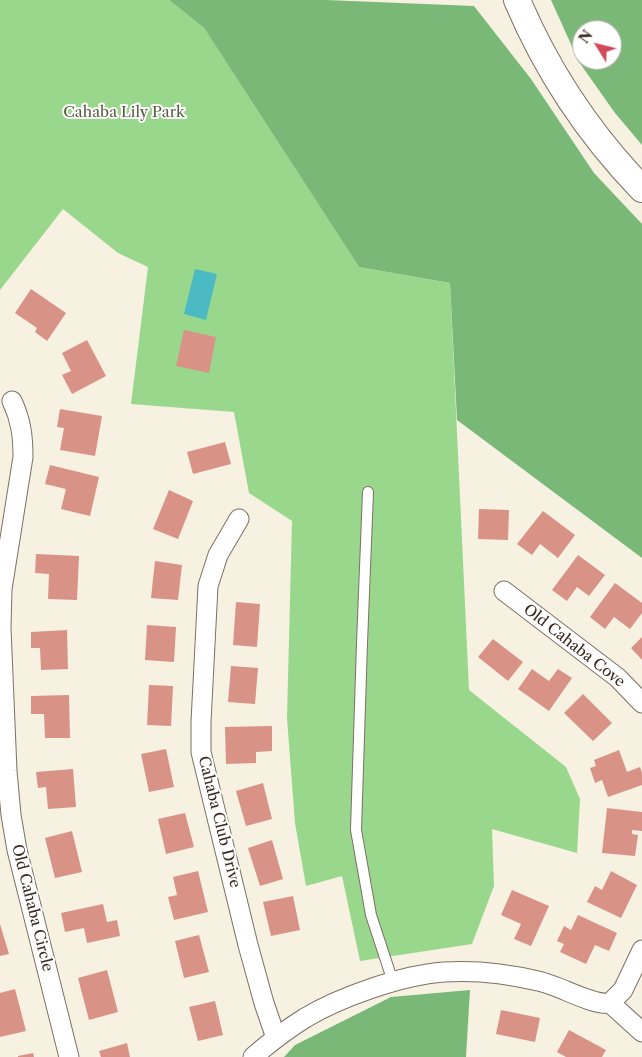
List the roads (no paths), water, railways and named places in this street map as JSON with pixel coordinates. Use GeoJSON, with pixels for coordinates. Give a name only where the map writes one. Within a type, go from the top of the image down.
{"type":"FeatureCollection","features":[{"type":"Feature","properties":{"kind":"street"},"geometry":{"type":"LineString","coordinates":[[517,0],[539,48],[556,79],[596,136],[642,189]]}},
{"type":"Feature","properties":{"kind":"street","name":"Old Cahaba Circle"},"geometry":{"type":"LineString","coordinates":[[12,401],[21,423],[23,457],[2,589],[1,628],[11,815],[17,850],[69,1057]]}},
{"type":"Feature","properties":{"kind":"street","name":"Cahaba Club Drive"},"geometry":{"type":"LineString","coordinates":[[239,519],[218,555],[208,586],[201,752],[248,945],[264,1004],[276,1038]]}},
{"type":"Feature","properties":{"kind":"street","name":"Old Cahaba Cove"},"geometry":{"type":"LineString","coordinates":[[504,591],[618,678],[642,703]]}},
{"type":"Feature","properties":{"kind":"street"},"geometry":{"type":"LineString","coordinates":[[253,1057],[276,1038],[306,1018],[346,998],[414,976],[444,972],[474,972],[538,981],[601,1004],[610,1003],[623,990],[642,950]]}},
{"type":"Feature","properties":{"kind":"street"},"geometry":{"type":"LineString","coordinates":[[610,1003],[642,1032]]}},
{"type":"Feature","properties":{"kind":"lane"},"geometry":{"type":"LineString","coordinates":[[368,492],[356,830],[371,915],[393,982]]}},
{"type":"Feature","properties":{"kind":"water"},"geometry":{"type":"Polygon","coordinates":[[[195,269],[217,274],[206,320],[184,314],[195,269]]]}},
{"type":"Feature","properties":{"kind":"park label","name":"Cahaba Lily Park"},"geometry":{"type":"Point","coordinates":[124,113]}}]}
